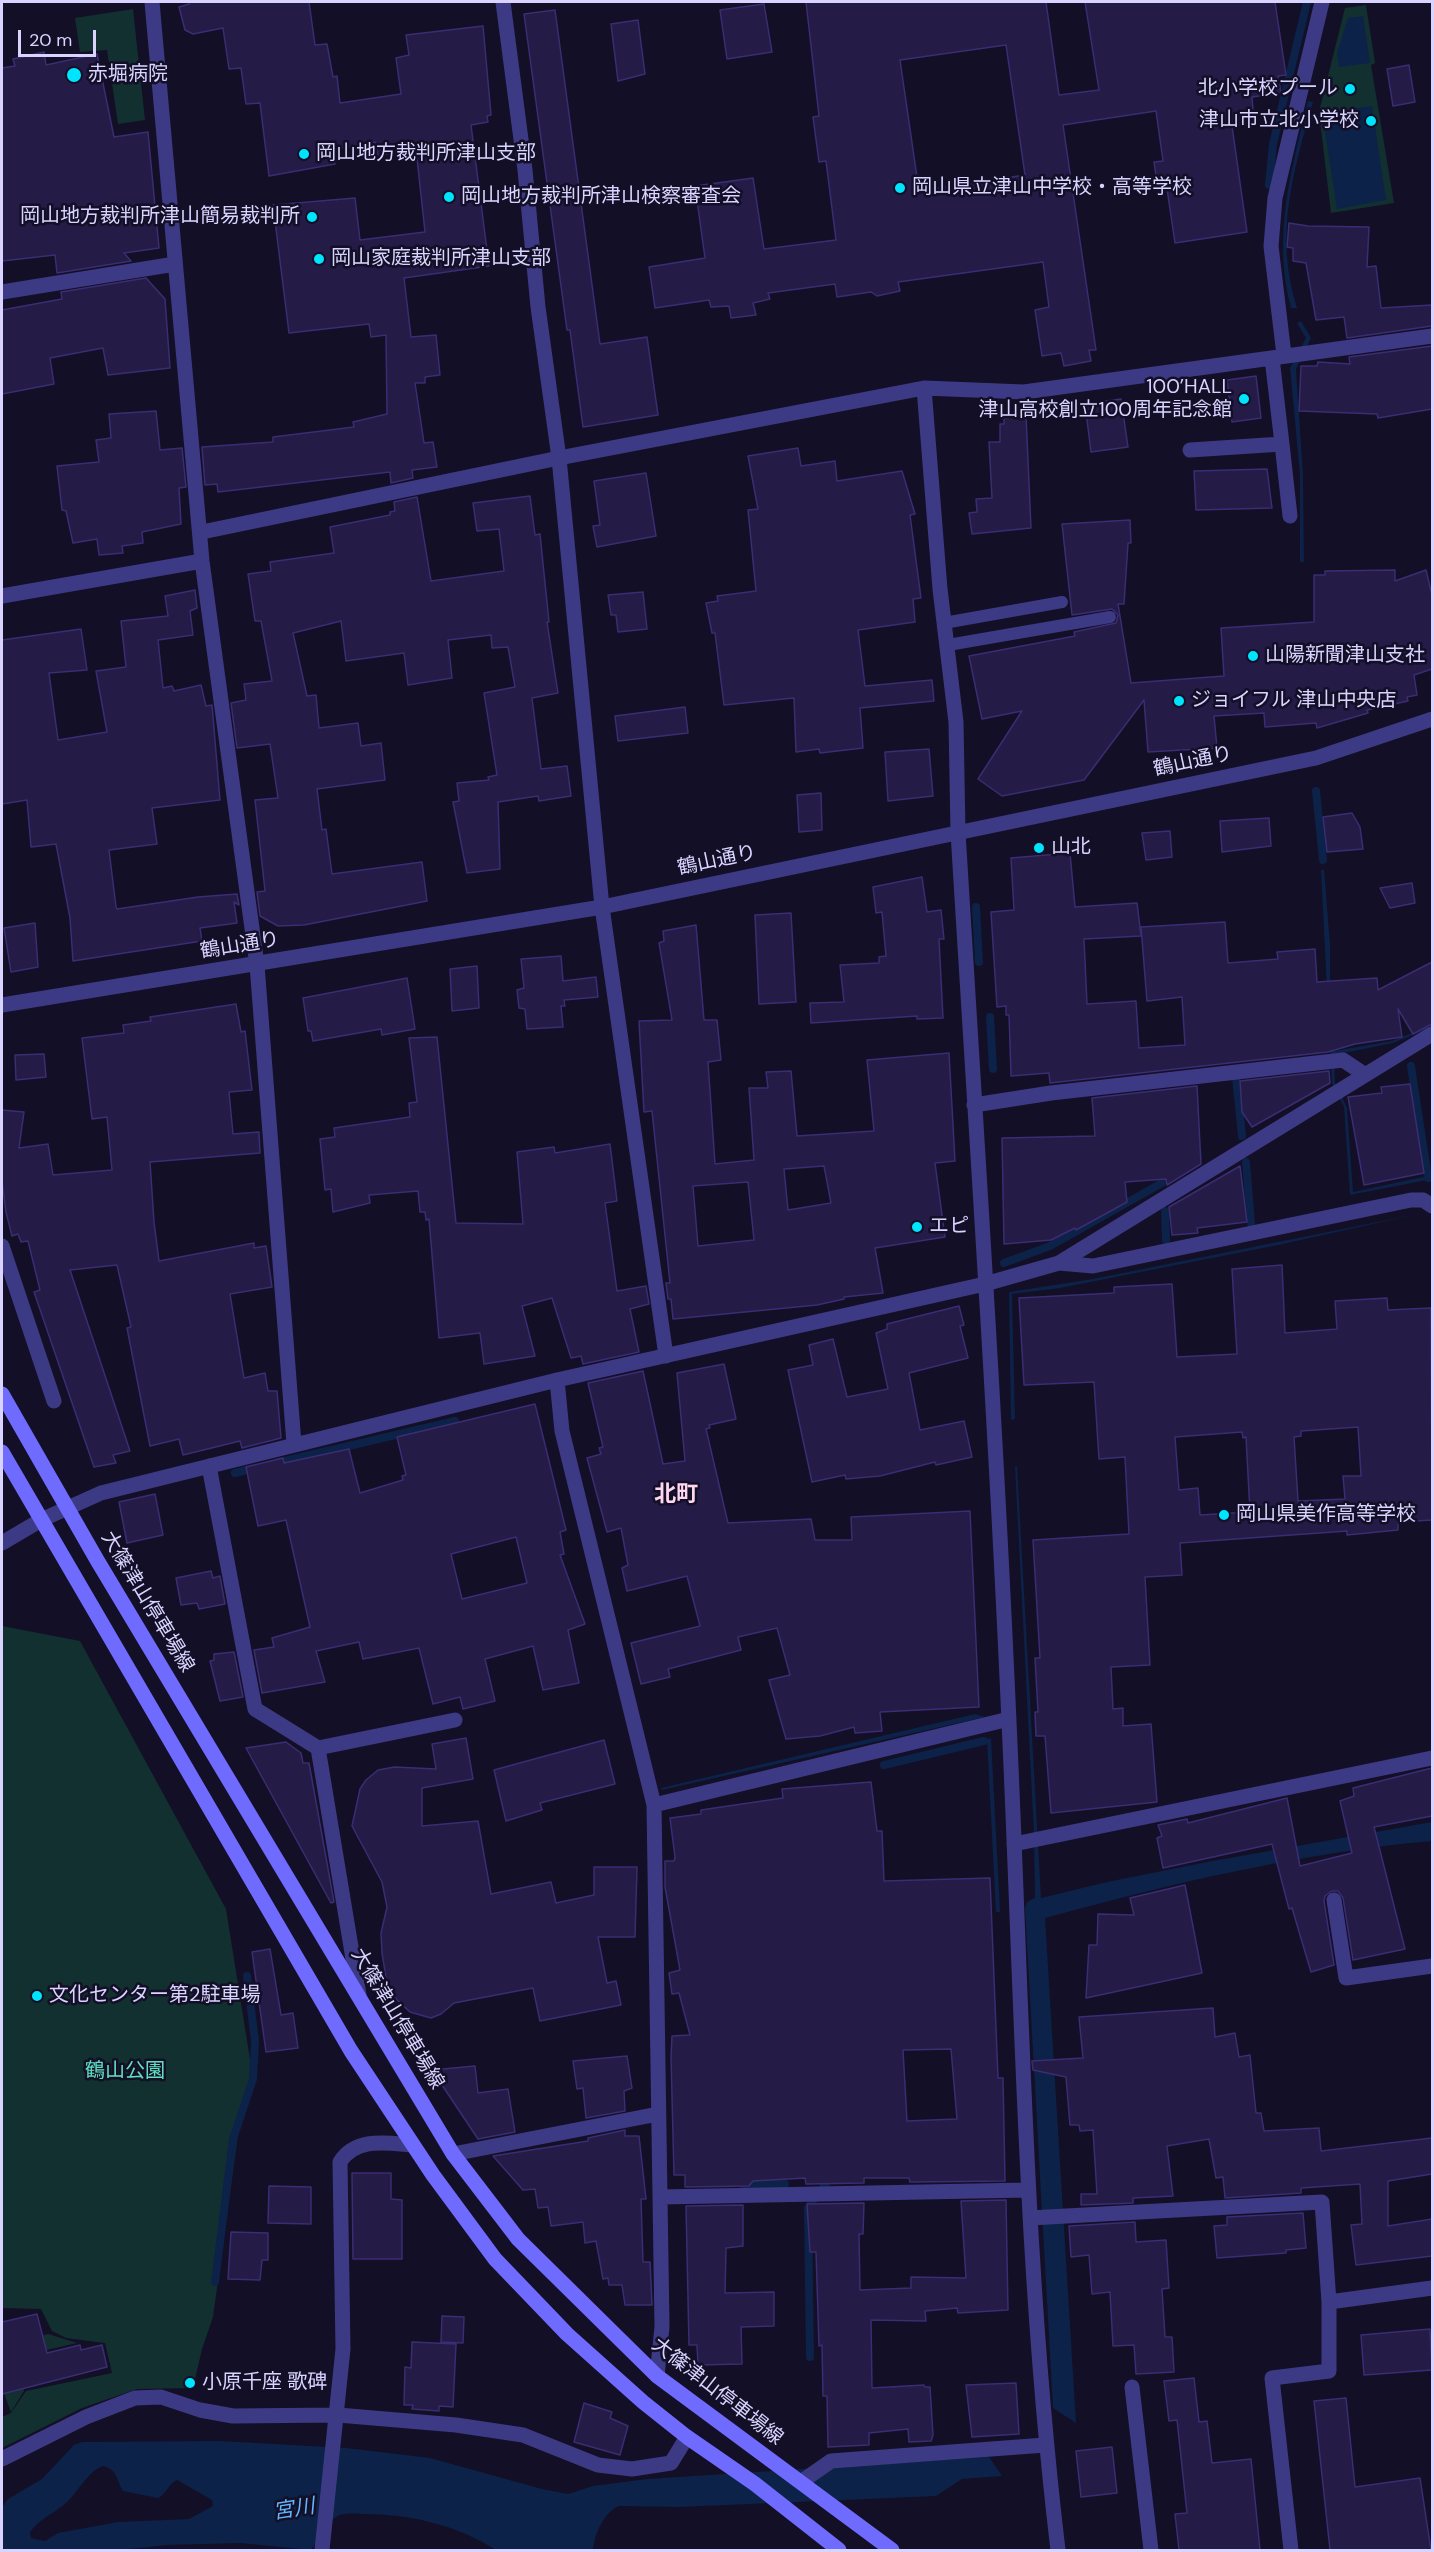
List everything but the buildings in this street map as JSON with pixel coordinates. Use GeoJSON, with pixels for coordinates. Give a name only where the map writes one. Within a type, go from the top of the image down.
{"type":"FeatureCollection","features":[{"type":"Feature","properties":{"kind":"main road","name":"大篠津山停車場線"},"geometry":{"type":"LineString","coordinates":[[2,1394],[67,1508],[453,2154],[518,2239],[657,2376],[892,2550]]}},
{"type":"Feature","properties":{"kind":"main road"},"geometry":{"type":"LineString","coordinates":[[2,1452],[351,2051],[413,2145],[495,2259],[567,2334],[687,2437],[755,2484],[839,2550]]}},
{"type":"Feature","properties":{"kind":"street"},"geometry":{"type":"LineString","coordinates":[[152,2],[202,532],[202,561],[257,965],[294,1444]]}},
{"type":"Feature","properties":{"kind":"street"},"geometry":{"type":"LineString","coordinates":[[503,2],[525,170],[538,307],[559,458],[602,907],[666,1356]]}},
{"type":"Feature","properties":{"kind":"street"},"geometry":{"type":"LineString","coordinates":[[1290,516],[1282,444],[1271,246],[1275,198],[1322,2]]}},
{"type":"Feature","properties":{"kind":"street"},"geometry":{"type":"LineString","coordinates":[[2,292],[175,264]]}},
{"type":"Feature","properties":{"kind":"street"},"geometry":{"type":"LineString","coordinates":[[202,532],[559,458],[924,388],[1024,392],[1432,336]]}},
{"type":"Feature","properties":{"kind":"street"},"geometry":{"type":"LineString","coordinates":[[924,388],[944,623],[956,722],[958,832],[1009,1719],[1020,2044],[1028,2190],[1045,2445],[1058,2550]]}},
{"type":"Feature","properties":{"kind":"street"},"geometry":{"type":"LineString","coordinates":[[1190,450],[1282,444]]}},
{"type":"Feature","properties":{"kind":"street"},"geometry":{"type":"LineString","coordinates":[[2,596],[202,561]]}},
{"type":"Feature","properties":{"kind":"street","name":"鶴山通り"},"geometry":{"type":"LineString","coordinates":[[2,1005],[602,907],[1316,758],[1432,719]]}},
{"type":"Feature","properties":{"kind":"street"},"geometry":{"type":"LineString","coordinates":[[2,1543],[41,1520],[101,1493],[557,1380],[985,1284],[1059,1263],[1432,1034]]}},
{"type":"Feature","properties":{"kind":"street"},"geometry":{"type":"LineString","coordinates":[[974,1105],[1051,1093],[1343,1060],[1364,1074]]}},
{"type":"Feature","properties":{"kind":"street"},"geometry":{"type":"LineString","coordinates":[[1059,1263],[1093,1266],[1411,1200],[1423,1200],[1432,1206]]}},
{"type":"Feature","properties":{"kind":"street"},"geometry":{"type":"LineString","coordinates":[[2,1246],[54,1401]]}},
{"type":"Feature","properties":{"kind":"street"},"geometry":{"type":"LineString","coordinates":[[557,1380],[562,1431],[654,1805],[662,2327],[657,2376]]}},
{"type":"Feature","properties":{"kind":"street"},"geometry":{"type":"LineString","coordinates":[[209,1466],[255,1709],[318,1748],[455,1720]]}},
{"type":"Feature","properties":{"kind":"street"},"geometry":{"type":"LineString","coordinates":[[654,1805],[1009,1719]]}},
{"type":"Feature","properties":{"kind":"street"},"geometry":{"type":"LineString","coordinates":[[318,1748],[358,1995]]}},
{"type":"Feature","properties":{"kind":"street"},"geometry":{"type":"LineString","coordinates":[[1014,1845],[1432,1758]]}},
{"type":"Feature","properties":{"kind":"street"},"geometry":{"type":"LineString","coordinates":[[1334,1900],[1346,1978],[1432,1966]]}},
{"type":"Feature","properties":{"kind":"street"},"geometry":{"type":"LineString","coordinates":[[453,2154],[657,2114]]}},
{"type":"Feature","properties":{"kind":"street"},"geometry":{"type":"LineString","coordinates":[[322,2550],[343,2349],[340,2162],[350,2149],[359,2145],[413,2145]]}},
{"type":"Feature","properties":{"kind":"street"},"geometry":{"type":"LineString","coordinates":[[660,2198],[1028,2190]]}},
{"type":"Feature","properties":{"kind":"street"},"geometry":{"type":"LineString","coordinates":[[1030,2218],[1322,2202],[1329,2302],[1329,2371],[1272,2378],[1291,2550]]}},
{"type":"Feature","properties":{"kind":"street"},"geometry":{"type":"LineString","coordinates":[[1329,2302],[1432,2288]]}},
{"type":"Feature","properties":{"kind":"street"},"geometry":{"type":"LineString","coordinates":[[1132,2387],[1151,2550]]}},
{"type":"Feature","properties":{"kind":"street"},"geometry":{"type":"LineString","coordinates":[[2,2459],[86,2417],[135,2398],[161,2397],[233,2416],[337,2418],[456,2425],[523,2435],[598,2465],[632,2469],[671,2463],[687,2437]]}},
{"type":"Feature","properties":{"kind":"street"},"geometry":{"type":"LineString","coordinates":[[801,2482],[831,2462],[1045,2445]]}},
{"type":"Feature","properties":{"kind":"lane"},"geometry":{"type":"LineString","coordinates":[[944,623],[1062,602]]}},
{"type":"Feature","properties":{"kind":"lane"},"geometry":{"type":"LineString","coordinates":[[948,645],[1110,617]]}},
{"type":"Feature","properties":{"kind":"green space","name":"北小学校プール"},"geometry":{"type":"Polygon","coordinates":[[[1366,5],[1375,63],[1371,65],[1394,203],[1331,213],[1319,112],[1345,8],[1366,5]]]}},
{"type":"Feature","properties":{"kind":"green space"},"geometry":{"type":"Polygon","coordinates":[[[133,9],[145,120],[118,124],[107,50],[80,52],[75,18],[133,9]]]}},
{"type":"Feature","properties":{"kind":"green space","name":"鶴山公園"},"geometry":{"type":"Polygon","coordinates":[[[2,1626],[80,1641],[226,1909],[252,2072],[238,2135],[213,2317],[202,2349],[193,2388],[137,2389],[82,2408],[2,2448],[2,2417],[11,2413],[26,2391],[112,2373],[105,2343],[66,2338],[52,2331],[41,2309],[2,2308],[2,1626]]]}},
{"type":"Feature","properties":{"kind":"green space"},"geometry":{"type":"Polygon","coordinates":[[[6,2334],[10,2344],[48,2334],[77,2343],[42,2351],[17,2365],[24,2391],[11,2412],[2,2388],[2,2335],[6,2334]]]}},
{"type":"Feature","properties":{"kind":"water"},"geometry":{"type":"Polygon","coordinates":[[[1363,16],[1370,63],[1339,67],[1337,53],[1348,18],[1363,16]]]}},
{"type":"Feature","properties":{"kind":"water"},"geometry":{"type":"Polygon","coordinates":[[[1308,101],[1313,102],[1293,179],[1289,204],[1287,255],[1290,281],[1297,308],[1291,308],[1283,256],[1286,204],[1308,101]]]}},
{"type":"Feature","properties":{"kind":"water"},"geometry":{"type":"Polygon","coordinates":[[[1372,106],[1386,200],[1337,209],[1322,113],[1372,106]]]}},
{"type":"Feature","properties":{"kind":"water"},"geometry":{"type":"Polygon","coordinates":[[[1301,321],[1311,338],[1296,369],[1303,476],[1304,562],[1300,562],[1300,474],[1290,368],[1306,338],[1297,323],[1301,321]]]}},
{"type":"Feature","properties":{"kind":"water"},"geometry":{"type":"Polygon","coordinates":[[[1321,870],[1324,870],[1330,944],[1330,991],[1327,990],[1321,870]]]}},
{"type":"Feature","properties":{"kind":"water"},"geometry":{"type":"Polygon","coordinates":[[[1427,1027],[1428,1029],[1393,1043],[1334,1055],[1335,1083],[1347,1108],[1353,1192],[1432,1175],[1432,1179],[1350,1195],[1344,1107],[1332,1083],[1330,1044],[1333,1043],[1334,1051],[1392,1041],[1427,1027]]]}},
{"type":"Feature","properties":{"kind":"water"},"geometry":{"type":"Polygon","coordinates":[[[1418,1214],[1278,1245],[1060,1288],[1012,1294],[1015,1419],[1011,1420],[1009,1292],[1093,1279],[1418,1214]]]}},
{"type":"Feature","properties":{"kind":"water"},"geometry":{"type":"Polygon","coordinates":[[[1017,1466],[1041,1898],[1207,1862],[1432,1822],[1432,1841],[1286,1861],[1140,1893],[1045,1918],[1076,2423],[1053,2408],[1025,1909],[1027,1902],[1035,1898],[1034,1833],[1015,1467],[1017,1466]]]}},
{"type":"Feature","properties":{"kind":"water"},"geometry":{"type":"Polygon","coordinates":[[[975,1714],[985,1717],[662,1790],[661,1788],[975,1714]]]}},
{"type":"Feature","properties":{"kind":"water"},"geometry":{"type":"Polygon","coordinates":[[[991,1738],[1000,1912],[996,1912],[987,1739],[991,1738]]]}},
{"type":"Feature","properties":{"kind":"water","name":"宮川"},"geometry":{"type":"Polygon","coordinates":[[[220,2441],[346,2448],[430,2458],[568,2494],[593,2486],[647,2479],[989,2457],[1002,2476],[962,2479],[936,2496],[680,2507],[619,2506],[604,2519],[595,2538],[593,2550],[496,2550],[465,2534],[432,2523],[398,2516],[349,2514],[339,2515],[332,2520],[311,2550],[240,2543],[167,2545],[119,2550],[2,2550],[2,2507],[8,2499],[42,2479],[74,2445],[82,2442],[220,2441]],[[103,2466],[92,2473],[67,2502],[34,2527],[30,2532],[31,2538],[45,2541],[58,2533],[118,2522],[189,2519],[213,2506],[212,2500],[177,2480],[158,2498],[123,2491],[114,2473],[103,2466]]]}},
{"type":"Feature","properties":{"kind":"waterway"},"geometry":{"type":"LineString","coordinates":[[1269,185],[1273,144],[1307,2]]}},
{"type":"Feature","properties":{"kind":"waterway"},"geometry":{"type":"LineString","coordinates":[[1316,791],[1323,860]]}},
{"type":"Feature","properties":{"kind":"waterway"},"geometry":{"type":"LineString","coordinates":[[976,907],[979,962]]}},
{"type":"Feature","properties":{"kind":"waterway"},"geometry":{"type":"LineString","coordinates":[[990,1017],[993,1069]]}},
{"type":"Feature","properties":{"kind":"waterway"},"geometry":{"type":"LineString","coordinates":[[1411,1066],[1428,1178]]}},
{"type":"Feature","properties":{"kind":"waterway"},"geometry":{"type":"LineString","coordinates":[[1236,1077],[1242,1136]]}},
{"type":"Feature","properties":{"kind":"waterway"},"geometry":{"type":"LineString","coordinates":[[1246,1162],[1251,1223]]}},
{"type":"Feature","properties":{"kind":"waterway"},"geometry":{"type":"LineString","coordinates":[[1004,1263],[1050,1246],[1162,1183],[1160,1169]]}},
{"type":"Feature","properties":{"kind":"waterway"},"geometry":{"type":"LineString","coordinates":[[1165,1211],[1166,1240]]}},
{"type":"Feature","properties":{"kind":"waterway"},"geometry":{"type":"LineString","coordinates":[[276,1463],[455,1421]]}},
{"type":"Feature","properties":{"kind":"waterway"},"geometry":{"type":"LineString","coordinates":[[235,1473],[255,1468]]}},
{"type":"Feature","properties":{"kind":"waterway"},"geometry":{"type":"LineString","coordinates":[[884,1765],[984,1741]]}},
{"type":"Feature","properties":{"kind":"waterway"},"geometry":{"type":"LineString","coordinates":[[215,2282],[233,2139],[253,2079],[255,2041],[247,1976]]}},
{"type":"Feature","properties":{"kind":"waterway"},"geometry":{"type":"LineString","coordinates":[[810,2357],[808,2208],[827,2182],[828,2176]]}},
{"type":"Feature","properties":{"kind":"waterway"},"geometry":{"type":"LineString","coordinates":[[743,2184],[785,2184]]}},
{"type":"Feature","properties":{"kind":"place","name":"赤堀病院"},"geometry":{"type":"Point","coordinates":[74,75]}},
{"type":"Feature","properties":{"kind":"place","name":"北小学校プール"},"geometry":{"type":"Point","coordinates":[1350,89]}},
{"type":"Feature","properties":{"kind":"place","name":"津山市立北小学校"},"geometry":{"type":"Point","coordinates":[1371,121]}},
{"type":"Feature","properties":{"kind":"place","name":"岡山地方裁判所津山支部"},"geometry":{"type":"Point","coordinates":[304,154]}},
{"type":"Feature","properties":{"kind":"place","name":"岡山県立津山中学校・高等学校"},"geometry":{"type":"Point","coordinates":[900,188]}},
{"type":"Feature","properties":{"kind":"place","name":"岡山地方裁判所津山検察審査会"},"geometry":{"type":"Point","coordinates":[449,197]}},
{"type":"Feature","properties":{"kind":"place","name":"岡山地方裁判所津山簡易裁判所"},"geometry":{"type":"Point","coordinates":[312,217]}},
{"type":"Feature","properties":{"kind":"place","name":"岡山家庭裁判所津山支部"},"geometry":{"type":"Point","coordinates":[319,259]}},
{"type":"Feature","properties":{"kind":"place","name":"100’HALL 津山高校創立100周年記念館"},"geometry":{"type":"Point","coordinates":[1244,399]}},
{"type":"Feature","properties":{"kind":"place","name":"山陽新聞津山支社"},"geometry":{"type":"Point","coordinates":[1253,656]}},
{"type":"Feature","properties":{"kind":"place","name":"ジョイフル 津山中央店"},"geometry":{"type":"Point","coordinates":[1179,701]}},
{"type":"Feature","properties":{"kind":"place","name":"山北"},"geometry":{"type":"Point","coordinates":[1039,848]}},
{"type":"Feature","properties":{"kind":"place","name":"エピ"},"geometry":{"type":"Point","coordinates":[917,1227]}},
{"type":"Feature","properties":{"kind":"place","name":"岡山県美作高等学校"},"geometry":{"type":"Point","coordinates":[1224,1515]}},
{"type":"Feature","properties":{"kind":"place","name":"文化センター第2駐車場"},"geometry":{"type":"Point","coordinates":[37,1996]}},
{"type":"Feature","properties":{"kind":"place","name":"小原千座 歌碑"},"geometry":{"type":"Point","coordinates":[190,2383]}},
{"type":"Feature","properties":{"kind":"district","name":"北町"},"geometry":{"type":"Point","coordinates":[676,1495]}}]}
